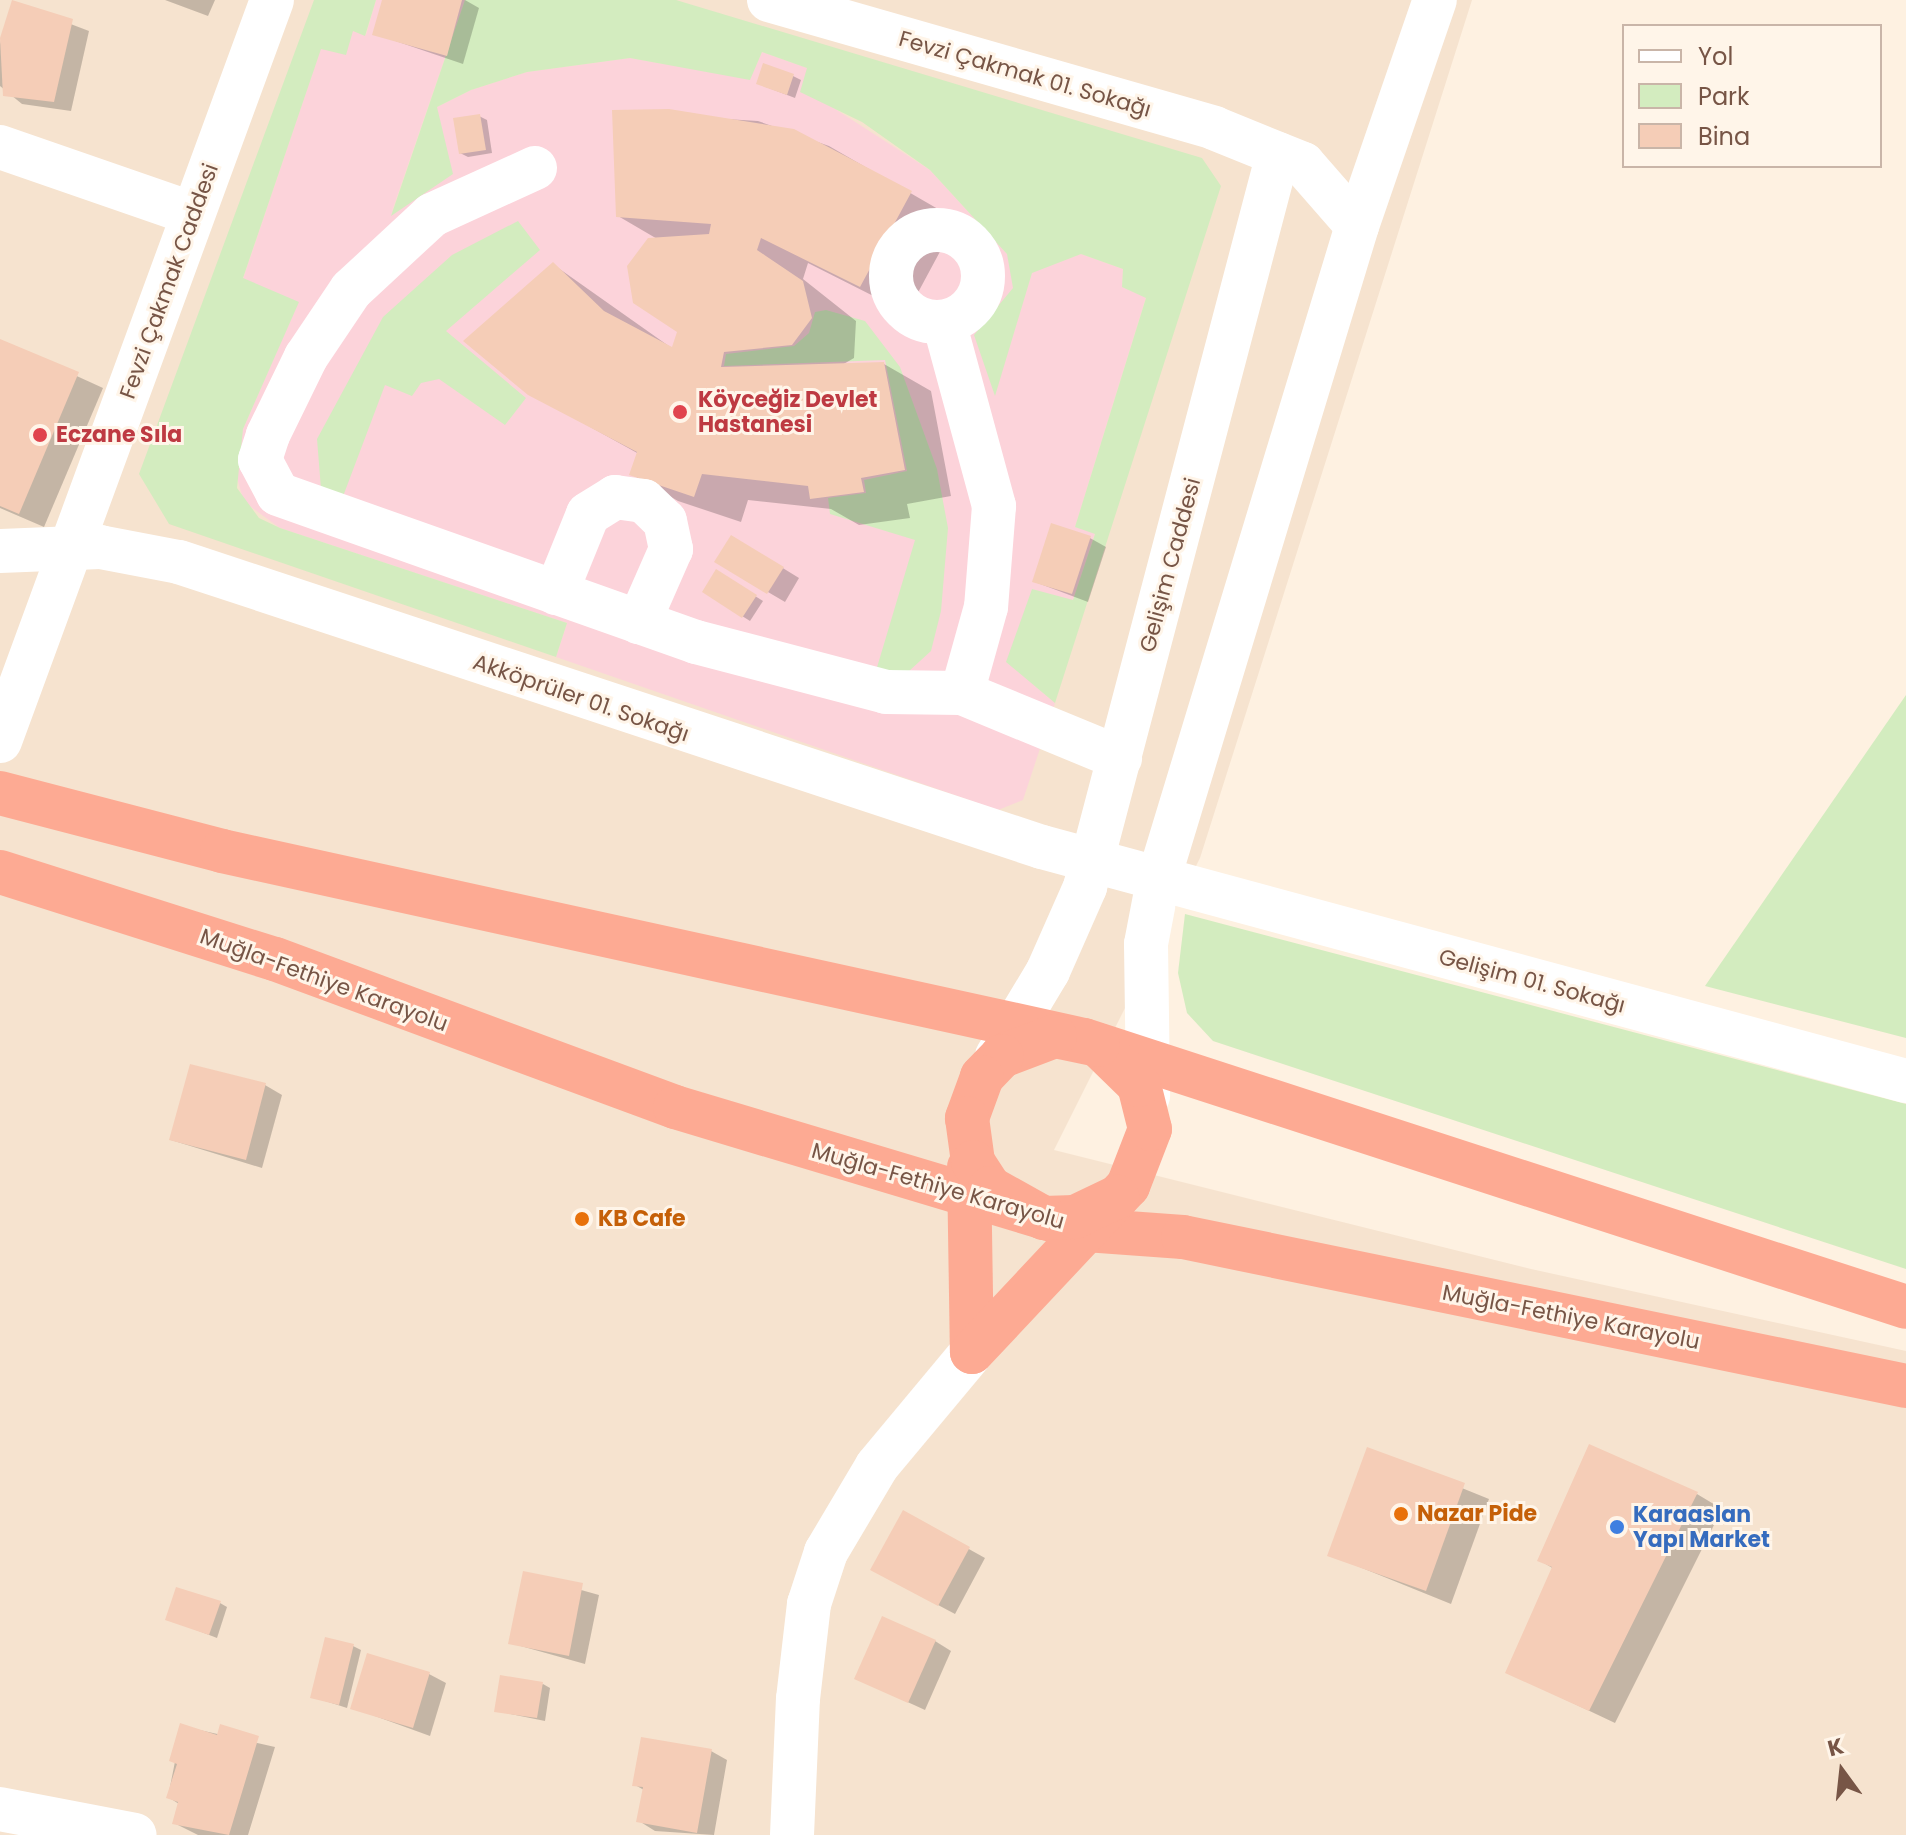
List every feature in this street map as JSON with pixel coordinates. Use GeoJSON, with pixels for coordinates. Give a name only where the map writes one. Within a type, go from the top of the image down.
{"type":"FeatureCollection","features":[{"type":"Feature","properties":{"kind":"highway"},"geometry":{"type":"LineString","coordinates":[[0,793],[222,851],[1084,1040],[1906,1307]]}},
{"type":"Feature","properties":{"kind":"highway","name":"Muğla-Fethiye Karayolu"},"geometry":{"type":"LineString","coordinates":[[0,872],[275,959],[675,1107],[1086,1230],[1183,1237],[1906,1386]]}},
{"type":"Feature","properties":{"kind":"highway"},"geometry":{"type":"LineString","coordinates":[[1084,1040],[1122,1062],[1149,1113],[1144,1159],[1117,1197],[972,1352],[970,1103],[991,1066],[1027,1042],[1084,1040]]}},
{"type":"Feature","properties":{"kind":"highway"},"geometry":{"type":"LineString","coordinates":[[969,1147],[990,1188],[1029,1214],[1075,1217],[1117,1197]]}},
{"type":"Feature","properties":{"kind":"street","name":"Fevzi Çakmak Caddesi"},"geometry":{"type":"LineString","coordinates":[[0,741],[272,0]]}},
{"type":"Feature","properties":{"kind":"street","name":"Fevzi Çakmak 01. Sokağı"},"geometry":{"type":"LineString","coordinates":[[769,0],[1278,154]]}},
{"type":"Feature","properties":{"kind":"street"},"geometry":{"type":"LineString","coordinates":[[1149,1113],[1146,944],[1158,881],[1357,226],[1435,0]]}},
{"type":"Feature","properties":{"kind":"street"},"geometry":{"type":"LineString","coordinates":[[0,147],[193,214]]}},
{"type":"Feature","properties":{"kind":"street"},"geometry":{"type":"LineString","coordinates":[[1278,154],[1303,164],[1357,226]]}},
{"type":"Feature","properties":{"kind":"street","name":"Gelişim Caddesi"},"geometry":{"type":"LineString","coordinates":[[991,1066],[1069,930],[1092,862],[1278,154]]}},
{"type":"Feature","properties":{"kind":"street"},"geometry":{"type":"LineString","coordinates":[[535,168],[432,215],[373,267],[306,357],[260,460],[278,494],[639,622],[851,685],[962,693],[1120,758]]}},
{"type":"Feature","properties":{"kind":"street"},"geometry":{"type":"LineString","coordinates":[[944,322],[994,506],[986,607],[962,693]]}},
{"type":"Feature","properties":{"kind":"street"},"geometry":{"type":"LineString","coordinates":[[556,593],[588,514],[615,497],[644,501],[665,521],[671,549],[639,622]]}},
{"type":"Feature","properties":{"kind":"street","name":"Akköprüler 01. Sokağı"},"geometry":{"type":"LineString","coordinates":[[0,551],[71,548],[179,562],[856,791],[1158,881]]}},
{"type":"Feature","properties":{"kind":"street","name":"Gelişim 01. Sokağı"},"geometry":{"type":"LineString","coordinates":[[1158,881],[1906,1081]]}},
{"type":"Feature","properties":{"kind":"street"},"geometry":{"type":"LineString","coordinates":[[792,1835],[798,1699],[809,1604],[826,1552],[877,1466],[972,1352]]}},
{"type":"Feature","properties":{"kind":"street"},"geometry":{"type":"LineString","coordinates":[[0,1809],[135,1835]]}},
{"type":"Feature","properties":{"kind":"shaded area"},"geometry":{"type":"Polygon","coordinates":[[[0,0],[1472,0],[1200,858],[1054,1150],[1531,1269],[1906,1351],[1906,1835],[0,1835],[0,0]]]}},
{"type":"Feature","properties":{"kind":"shaded area","name":"Köyceğiz Devlet Hastanesi"},"geometry":{"type":"Polygon","coordinates":[[[376,0],[465,0],[391,214],[437,107],[471,90],[527,72],[630,58],[750,79],[762,52],[807,68],[832,107],[930,170],[1007,254],[1015,278],[995,394],[1032,272],[1081,254],[1123,269],[1122,287],[1146,297],[1075,527],[1095,533],[1073,600],[1006,661],[1055,703],[1023,800],[998,810],[556,657],[567,623],[280,528],[244,502],[235,471],[243,429],[298,303],[243,279],[321,48],[353,31],[366,35],[376,0]]]}},
{"type":"Feature","properties":{"kind":"green space"},"geometry":{"type":"Polygon","coordinates":[[[314,0],[376,0],[365,36],[353,31],[346,55],[321,49],[243,278],[299,302],[243,429],[237,488],[259,518],[280,528],[567,623],[556,657],[169,524],[139,474],[314,0]]]}},
{"type":"Feature","properties":{"kind":"green space"},"geometry":{"type":"Polygon","coordinates":[[[465,0],[676,0],[1202,158],[1221,186],[1055,703],[1006,662],[1032,589],[1073,600],[1095,534],[1075,527],[1146,298],[1122,287],[1123,269],[1081,254],[1032,273],[995,396],[974,335],[1013,288],[1007,254],[930,170],[862,122],[800,92],[807,68],[762,52],[750,80],[630,58],[527,72],[471,90],[437,107],[453,174],[391,216],[465,0]]]}},
{"type":"Feature","properties":{"kind":"green space"},"geometry":{"type":"Polygon","coordinates":[[[518,221],[540,250],[446,331],[526,398],[505,425],[439,379],[421,383],[412,396],[385,385],[342,499],[321,489],[317,439],[383,317],[452,255],[518,221]]]}},
{"type":"Feature","properties":{"kind":"green space"},"geometry":{"type":"Polygon","coordinates":[[[826,310],[865,321],[900,367],[937,469],[948,528],[941,611],[931,651],[908,672],[875,674],[915,540],[830,514],[828,498],[866,493],[864,480],[907,471],[885,360],[724,366],[726,354],[794,346],[809,333],[815,312],[826,310]]]}},
{"type":"Feature","properties":{"kind":"green space"},"geometry":{"type":"Polygon","coordinates":[[[1906,695],[1906,1038],[1705,986],[1906,695]]]}},
{"type":"Feature","properties":{"kind":"green space"},"geometry":{"type":"Polygon","coordinates":[[[1185,914],[1906,1104],[1906,1269],[1213,1041],[1187,1013],[1178,973],[1185,914]]]}},
{"type":"Feature","properties":{"kind":"building"},"geometry":{"type":"Polygon","coordinates":[[[12,0],[73,19],[54,102],[3,96],[0,38],[12,0]]]}},
{"type":"Feature","properties":{"kind":"building"},"geometry":{"type":"Polygon","coordinates":[[[382,0],[462,0],[447,56],[372,35],[382,0]]]}},
{"type":"Feature","properties":{"kind":"building"},"geometry":{"type":"Polygon","coordinates":[[[763,63],[794,74],[787,95],[756,84],[763,63]]]}},
{"type":"Feature","properties":{"kind":"building"},"geometry":{"type":"Polygon","coordinates":[[[669,109],[794,129],[912,191],[860,287],[761,238],[757,250],[803,281],[812,318],[792,345],[724,352],[721,367],[884,362],[905,470],[861,478],[864,492],[810,499],[808,486],[702,474],[694,497],[629,475],[637,452],[528,395],[463,341],[553,262],[604,311],[672,347],[677,332],[633,303],[627,266],[648,238],[709,234],[711,224],[616,217],[612,110],[669,109]]]}},
{"type":"Feature","properties":{"kind":"building"},"geometry":{"type":"Polygon","coordinates":[[[480,114],[486,150],[459,154],[453,118],[480,114]]]}},
{"type":"Feature","properties":{"kind":"building"},"geometry":{"type":"Polygon","coordinates":[[[0,339],[79,372],[19,514],[0,506],[0,339]]]}},
{"type":"Feature","properties":{"kind":"building"},"geometry":{"type":"Polygon","coordinates":[[[1051,523],[1091,536],[1072,594],[1032,582],[1051,523]]]}},
{"type":"Feature","properties":{"kind":"building"},"geometry":{"type":"Polygon","coordinates":[[[731,535],[784,567],[767,594],[714,562],[731,535]]]}},
{"type":"Feature","properties":{"kind":"building"},"geometry":{"type":"Polygon","coordinates":[[[716,569],[757,595],[742,618],[702,592],[716,569]]]}},
{"type":"Feature","properties":{"kind":"building"},"geometry":{"type":"Polygon","coordinates":[[[190,1064],[266,1083],[246,1160],[169,1140],[190,1064]]]}},
{"type":"Feature","properties":{"kind":"building"},"geometry":{"type":"Polygon","coordinates":[[[1589,1444],[1698,1492],[1589,1711],[1505,1673],[1552,1567],[1537,1561],[1589,1444]]]}},
{"type":"Feature","properties":{"kind":"building"},"geometry":{"type":"Polygon","coordinates":[[[1367,1447],[1465,1483],[1426,1591],[1327,1556],[1367,1447]]]}},
{"type":"Feature","properties":{"kind":"building"},"geometry":{"type":"Polygon","coordinates":[[[903,1510],[970,1547],[938,1606],[870,1570],[903,1510]]]}},
{"type":"Feature","properties":{"kind":"building"},"geometry":{"type":"Polygon","coordinates":[[[523,1571],[583,1583],[569,1656],[508,1644],[523,1571]]]}},
{"type":"Feature","properties":{"kind":"building"},"geometry":{"type":"Polygon","coordinates":[[[176,1587],[221,1601],[209,1635],[165,1620],[176,1587]]]}},
{"type":"Feature","properties":{"kind":"building"},"geometry":{"type":"Polygon","coordinates":[[[882,1616],[936,1640],[908,1703],[854,1679],[882,1616]]]}},
{"type":"Feature","properties":{"kind":"building"},"geometry":{"type":"Polygon","coordinates":[[[325,1637],[354,1644],[339,1705],[310,1698],[325,1637]]]}},
{"type":"Feature","properties":{"kind":"building"},"geometry":{"type":"Polygon","coordinates":[[[367,1653],[430,1672],[413,1728],[350,1709],[367,1653]]]}},
{"type":"Feature","properties":{"kind":"building"},"geometry":{"type":"Polygon","coordinates":[[[500,1675],[543,1682],[537,1718],[494,1712],[500,1675]]]}},
{"type":"Feature","properties":{"kind":"building"},"geometry":{"type":"Polygon","coordinates":[[[180,1723],[217,1735],[220,1724],[259,1736],[229,1835],[172,1824],[178,1802],[166,1798],[177,1764],[169,1761],[180,1723]]]}},
{"type":"Feature","properties":{"kind":"building"},"geometry":{"type":"Polygon","coordinates":[[[641,1737],[712,1749],[697,1833],[636,1822],[643,1787],[632,1786],[641,1737]]]}},
{"type":"Feature","properties":{"kind":"place","name":"Köyceğiz Devlet Hastanesi"},"geometry":{"type":"Point","coordinates":[680,412]}},
{"type":"Feature","properties":{"kind":"place","name":"Eczane Sıla"},"geometry":{"type":"Point","coordinates":[40,435]}},
{"type":"Feature","properties":{"kind":"place","name":"KB Cafe"},"geometry":{"type":"Point","coordinates":[582,1219]}},
{"type":"Feature","properties":{"kind":"place","name":"Nazar Pide"},"geometry":{"type":"Point","coordinates":[1401,1514]}},
{"type":"Feature","properties":{"kind":"place","name":"Karaaslan Yapı Market"},"geometry":{"type":"Point","coordinates":[1617,1527]}}]}
